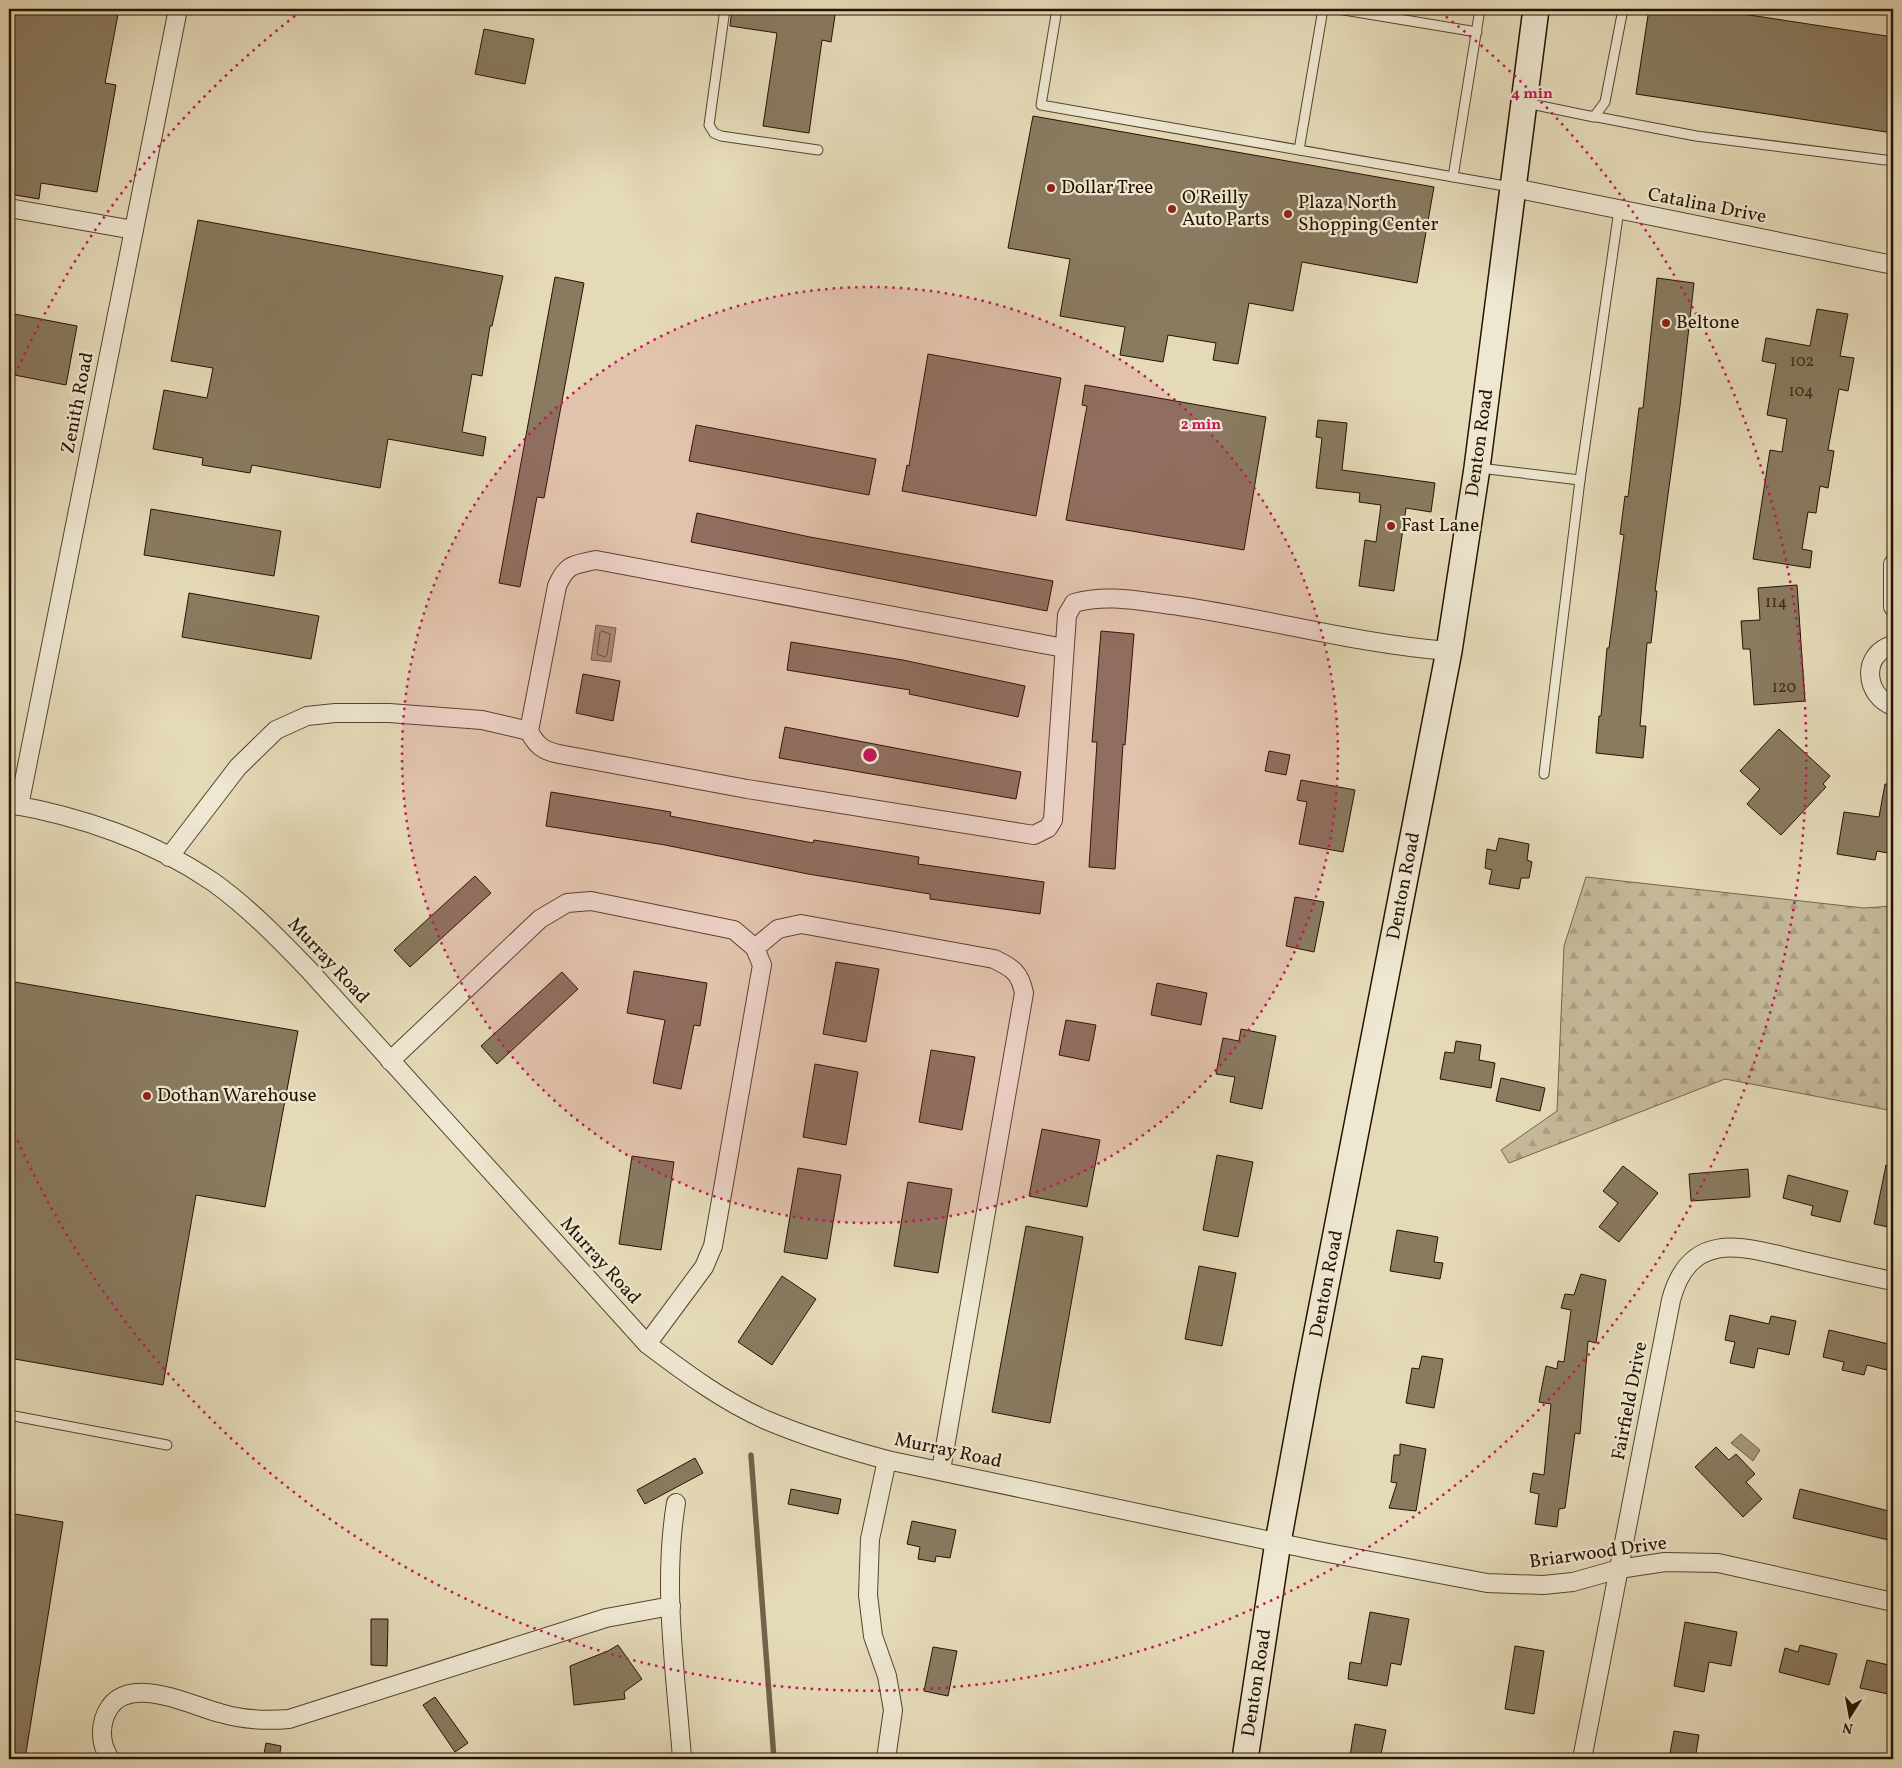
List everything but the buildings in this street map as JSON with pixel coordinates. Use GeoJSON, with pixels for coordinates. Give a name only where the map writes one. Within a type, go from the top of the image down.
{"type":"FeatureCollection","features":[{"type":"Feature","properties":{"kind":"street","name":"Zenith Road"},"geometry":{"type":"LineString","coordinates":[[14,805],[134,230],[178,9]]}},
{"type":"Feature","properties":{"kind":"street","name":"Denton Road"},"geometry":{"type":"LineString","coordinates":[[1245,1759],[1278,1542],[1308,1378],[1449,651],[1477,468],[1536,9]]}},
{"type":"Feature","properties":{"kind":"street","name":"Catalina Drive"},"geometry":{"type":"LineString","coordinates":[[1514,188],[1893,265]]}},
{"type":"Feature","properties":{"kind":"street"},"geometry":{"type":"LineString","coordinates":[[9,208],[134,230]]}},
{"type":"Feature","properties":{"kind":"street"},"geometry":{"type":"LineString","coordinates":[[1064,648],[596,560],[573,564],[563,572],[557,586],[529,731],[536,743],[547,751],[559,754],[748,789],[1034,835],[1048,828],[1053,820],[1067,615],[1074,603],[1106,596],[1209,610],[1411,648],[1449,651]]}},
{"type":"Feature","properties":{"kind":"street"},"geometry":{"type":"LineString","coordinates":[[1893,564],[1893,608]]}},
{"type":"Feature","properties":{"kind":"street"},"geometry":{"type":"LineString","coordinates":[[1893,645],[1881,651],[1874,658],[1870,668],[1872,688],[1878,697],[1893,706]]}},
{"type":"Feature","properties":{"kind":"street"},"geometry":{"type":"LineString","coordinates":[[169,857],[238,767],[276,730],[307,716],[335,712],[390,712],[482,720],[529,731]]}},
{"type":"Feature","properties":{"kind":"street","name":"Murray Road"},"geometry":{"type":"LineString","coordinates":[[14,805],[110,830],[169,857],[212,882],[274,933],[646,1344],[686,1373],[765,1420],[839,1447],[887,1460],[1278,1542]]}},
{"type":"Feature","properties":{"kind":"street"},"geometry":{"type":"LineString","coordinates":[[390,1060],[540,918],[567,903],[591,901],[734,930],[755,948],[762,965],[713,1246],[704,1267],[646,1344]]}},
{"type":"Feature","properties":{"kind":"street"},"geometry":{"type":"LineString","coordinates":[[755,948],[778,929],[801,924],[994,959],[1006,964],[1021,979],[1024,993],[941,1470]]}},
{"type":"Feature","properties":{"kind":"street","name":"Fairfield Drive"},"geometry":{"type":"LineString","coordinates":[[1582,1759],[1671,1300],[1679,1277],[1686,1267],[1708,1251],[1735,1246],[1893,1282]]}},
{"type":"Feature","properties":{"kind":"street"},"geometry":{"type":"LineString","coordinates":[[886,1759],[893,1710],[887,1676],[873,1636],[868,1595],[870,1539],[887,1460]]}},
{"type":"Feature","properties":{"kind":"street"},"geometry":{"type":"LineString","coordinates":[[676,1504],[671,1535],[671,1606],[682,1759]]}},
{"type":"Feature","properties":{"kind":"street","name":"Briarwood Drive"},"geometry":{"type":"LineString","coordinates":[[1278,1542],[1452,1577],[1517,1585],[1573,1582],[1619,1569],[1665,1562],[1718,1563],[1893,1602]]}},
{"type":"Feature","properties":{"kind":"street"},"geometry":{"type":"LineString","coordinates":[[110,1759],[104,1748],[102,1735],[104,1720],[108,1708],[117,1699],[130,1693],[144,1692],[162,1695],[245,1719],[267,1721],[289,1719],[606,1618],[671,1606]]}},
{"type":"Feature","properties":{"kind":"lane"},"geometry":{"type":"LineString","coordinates":[[725,9],[709,125],[714,133],[721,136],[818,150]]}},
{"type":"Feature","properties":{"kind":"lane"},"geometry":{"type":"LineString","coordinates":[[1057,9],[1041,105],[1514,188]]}},
{"type":"Feature","properties":{"kind":"lane"},"geometry":{"type":"LineString","coordinates":[[1299,150],[1323,9]]}},
{"type":"Feature","properties":{"kind":"lane"},"geometry":{"type":"LineString","coordinates":[[1338,9],[1477,32]]}},
{"type":"Feature","properties":{"kind":"lane"},"geometry":{"type":"LineString","coordinates":[[1453,177],[1480,9]]}},
{"type":"Feature","properties":{"kind":"lane"},"geometry":{"type":"LineString","coordinates":[[1592,116],[1605,102],[1624,9]]}},
{"type":"Feature","properties":{"kind":"lane"},"geometry":{"type":"LineString","coordinates":[[1524,103],[1696,136],[1886,160]]}},
{"type":"Feature","properties":{"kind":"lane"},"geometry":{"type":"LineString","coordinates":[[1544,774],[1580,480],[1619,210]]}},
{"type":"Feature","properties":{"kind":"lane"},"geometry":{"type":"LineString","coordinates":[[1477,468],[1580,480]]}},
{"type":"Feature","properties":{"kind":"lane"},"geometry":{"type":"LineString","coordinates":[[9,1415],[167,1445]]}},
{"type":"Feature","properties":{"kind":"green space"},"geometry":{"type":"Polygon","coordinates":[[[1586,877],[1864,908],[1893,906],[1893,1111],[1725,1079],[1509,1163],[1501,1150],[1557,1111],[1564,946],[1586,877]]]}},
{"type":"Feature","properties":{"kind":"water"},"geometry":{"type":"Polygon","coordinates":[[[596,625],[616,628],[611,662],[591,660],[596,625]]]}},
{"type":"Feature","properties":{"kind":"water"},"geometry":{"type":"Polygon","coordinates":[[[1741,1434],[1760,1450],[1753,1461],[1731,1443],[1741,1434]]]}},
{"type":"Feature","properties":{"kind":"waterway"},"geometry":{"type":"LineString","coordinates":[[751,1455],[774,1759]]}},
{"type":"Feature","properties":{"kind":"place","name":"Dollar Tree"},"geometry":{"type":"Point","coordinates":[1051,188]}},
{"type":"Feature","properties":{"kind":"place","name":"O'Reilly Auto Parts"},"geometry":{"type":"Point","coordinates":[1172,209]}},
{"type":"Feature","properties":{"kind":"place","name":"Plaza North Shopping Center"},"geometry":{"type":"Point","coordinates":[1288,214]}},
{"type":"Feature","properties":{"kind":"place","name":"Beltone"},"geometry":{"type":"Point","coordinates":[1666,323]}},
{"type":"Feature","properties":{"kind":"place","name":"Fast Lane"},"geometry":{"type":"Point","coordinates":[1391,526]}},
{"type":"Feature","properties":{"kind":"place","name":"Dothan Warehouse"},"geometry":{"type":"Point","coordinates":[147,1096]}}]}
